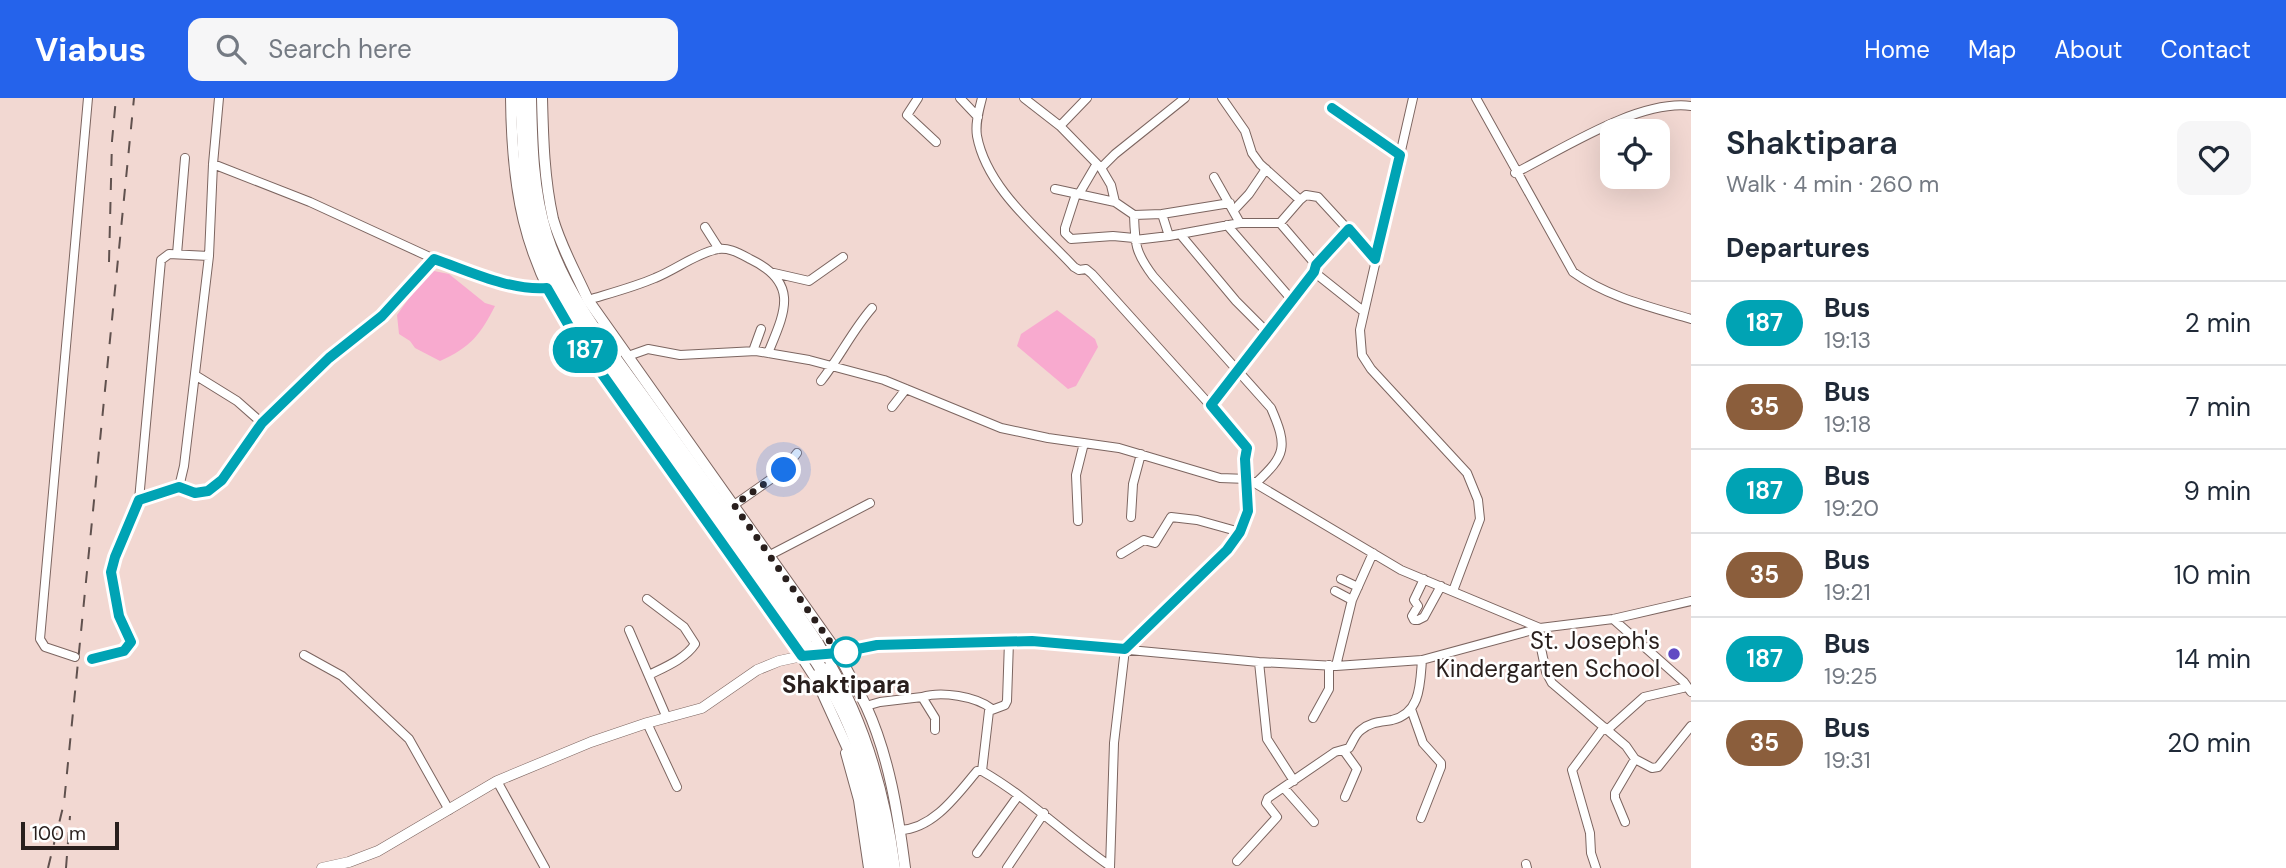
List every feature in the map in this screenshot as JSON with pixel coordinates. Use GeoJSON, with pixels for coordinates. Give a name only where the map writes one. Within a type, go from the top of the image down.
{"type":"FeatureCollection","features":[{"type":"Feature","properties":{"kind":"highway"},"geometry":{"type":"LineString","coordinates":[[521,98],[526,183],[542,252],[569,305],[662,431]]}},
{"type":"Feature","properties":{"kind":"highway"},"geometry":{"type":"LineString","coordinates":[[530,98],[538,203],[556,261],[578,303],[812,653],[848,722],[872,779],[889,831],[894,868]]}},
{"type":"Feature","properties":{"kind":"highway"},"geometry":{"type":"LineString","coordinates":[[872,779],[884,868]]}},
{"type":"Feature","properties":{"kind":"main road"},"geometry":{"type":"LineString","coordinates":[[511,98],[514,168],[519,206],[527,236],[547,288],[573,333],[816,679],[843,733],[857,769],[875,868]]}},
{"type":"Feature","properties":{"kind":"main road"},"geometry":{"type":"LineString","coordinates":[[542,98],[545,166],[554,220],[564,250],[588,300],[838,653],[866,706],[887,768],[905,868]]}},
{"type":"Feature","properties":{"kind":"street"},"geometry":{"type":"LineString","coordinates":[[75,657],[45,647],[40,639],[88,98]]}},
{"type":"Feature","properties":{"kind":"street"},"geometry":{"type":"LineString","coordinates":[[179,487],[184,466],[209,256],[219,98]]}},
{"type":"Feature","properties":{"kind":"street"},"geometry":{"type":"LineString","coordinates":[[918,98],[907,116],[936,142]]}},
{"type":"Feature","properties":{"kind":"street"},"geometry":{"type":"LineString","coordinates":[[960,98],[978,117]]}},
{"type":"Feature","properties":{"kind":"street"},"geometry":{"type":"LineString","coordinates":[[982,98],[977,133],[982,154],[995,178],[1012,201],[1074,267],[1092,274],[1246,445],[1252,481],[1248,511],[1240,532],[1227,550],[1125,649],[1114,743],[1110,867]]}},
{"type":"Feature","properties":{"kind":"street"},"geometry":{"type":"LineString","coordinates":[[1024,98],[1060,126],[1099,167],[1111,185],[1115,202]]}},
{"type":"Feature","properties":{"kind":"street"},"geometry":{"type":"LineString","coordinates":[[1185,98],[1099,167],[1077,194],[1065,228],[1068,237],[1074,240],[1106,236],[1134,239],[1169,236],[1240,223],[1280,223],[1306,195],[1318,197],[1375,259]]}},
{"type":"Feature","properties":{"kind":"street"},"geometry":{"type":"LineString","coordinates":[[1222,98],[1245,131],[1252,153],[1300,200]]}},
{"type":"Feature","properties":{"kind":"street"},"geometry":{"type":"LineString","coordinates":[[1413,98],[1360,330],[1362,355],[1371,369],[1459,462],[1472,483],[1478,500],[1478,529],[1452,591]]}},
{"type":"Feature","properties":{"kind":"street"},"geometry":{"type":"LineString","coordinates":[[1476,98],[1573,272],[1589,283],[1616,294],[1691,319]]}},
{"type":"Feature","properties":{"kind":"street"},"geometry":{"type":"LineString","coordinates":[[1060,126],[1088,99]]}},
{"type":"Feature","properties":{"kind":"street"},"geometry":{"type":"LineString","coordinates":[[1516,173],[1620,120],[1648,109],[1667,105],[1691,106]]}},
{"type":"Feature","properties":{"kind":"street"},"geometry":{"type":"LineString","coordinates":[[1332,108],[1400,155]]}},
{"type":"Feature","properties":{"kind":"street"},"geometry":{"type":"LineString","coordinates":[[177,254],[185,158]]}},
{"type":"Feature","properties":{"kind":"street"},"geometry":{"type":"LineString","coordinates":[[213,164],[310,202],[434,259],[529,288],[547,288]]}},
{"type":"Feature","properties":{"kind":"street"},"geometry":{"type":"LineString","coordinates":[[1055,189],[1115,202],[1133,215],[1162,214],[1232,206],[1249,194],[1266,169]]}},
{"type":"Feature","properties":{"kind":"street"},"geometry":{"type":"LineString","coordinates":[[1214,177],[1240,223]]}},
{"type":"Feature","properties":{"kind":"street"},"geometry":{"type":"LineString","coordinates":[[1162,214],[1169,236]]}},
{"type":"Feature","properties":{"kind":"street"},"geometry":{"type":"LineString","coordinates":[[1133,215],[1134,239],[1139,257],[1271,408],[1279,426],[1281,451],[1277,463],[1252,481]]}},
{"type":"Feature","properties":{"kind":"street"},"geometry":{"type":"LineString","coordinates":[[1280,223],[1315,269],[1363,311]]}},
{"type":"Feature","properties":{"kind":"street"},"geometry":{"type":"LineString","coordinates":[[1227,225],[1292,300]]}},
{"type":"Feature","properties":{"kind":"street"},"geometry":{"type":"LineString","coordinates":[[705,227],[719,249]]}},
{"type":"Feature","properties":{"kind":"street"},"geometry":{"type":"LineString","coordinates":[[1211,405],[1349,229]]}},
{"type":"Feature","properties":{"kind":"street"},"geometry":{"type":"LineString","coordinates":[[1180,234],[1236,301],[1266,332]]}},
{"type":"Feature","properties":{"kind":"street"},"geometry":{"type":"LineString","coordinates":[[588,300],[656,278],[712,250],[737,253],[765,266],[782,285],[785,312],[768,353]]}},
{"type":"Feature","properties":{"kind":"street"},"geometry":{"type":"LineString","coordinates":[[92,659],[124,651],[131,642],[119,616],[111,572],[139,500],[161,260],[169,254],[209,256]]}},
{"type":"Feature","properties":{"kind":"street"},"geometry":{"type":"LineString","coordinates":[[774,273],[809,281],[843,257]]}},
{"type":"Feature","properties":{"kind":"street"},"geometry":{"type":"LineString","coordinates":[[139,500],[179,487],[195,493],[214,487],[222,480],[262,423],[329,358],[382,316],[434,259]]}},
{"type":"Feature","properties":{"kind":"street"},"geometry":{"type":"LineString","coordinates":[[821,381],[833,366],[847,340],[872,308]]}},
{"type":"Feature","properties":{"kind":"street"},"geometry":{"type":"LineString","coordinates":[[753,351],[761,328]]}},
{"type":"Feature","properties":{"kind":"street"},"geometry":{"type":"LineString","coordinates":[[628,356],[648,349],[680,355],[753,351],[809,359],[884,380],[1001,428],[1048,438],[1119,447],[1220,478],[1252,481],[1401,570],[1538,628]]}},
{"type":"Feature","properties":{"kind":"street"},"geometry":{"type":"LineString","coordinates":[[195,376],[237,401],[262,423]]}},
{"type":"Feature","properties":{"kind":"street"},"geometry":{"type":"LineString","coordinates":[[892,407],[906,389]]}},
{"type":"Feature","properties":{"kind":"street"},"geometry":{"type":"LineString","coordinates":[[1078,521],[1076,475],[1084,443]]}},
{"type":"Feature","properties":{"kind":"street"},"geometry":{"type":"LineString","coordinates":[[734,505],[784,470],[797,453]]}},
{"type":"Feature","properties":{"kind":"street"},"geometry":{"type":"LineString","coordinates":[[1130,517],[1140,454]]}},
{"type":"Feature","properties":{"kind":"street"},"geometry":{"type":"LineString","coordinates":[[769,555],[870,503]]}},
{"type":"Feature","properties":{"kind":"street"},"geometry":{"type":"LineString","coordinates":[[1121,554],[1144,540],[1155,543],[1171,517],[1197,520],[1240,532]]}},
{"type":"Feature","properties":{"kind":"street"},"geometry":{"type":"LineString","coordinates":[[1313,718],[1329,689],[1332,666],[1352,600],[1373,553]]}},
{"type":"Feature","properties":{"kind":"street"},"geometry":{"type":"LineString","coordinates":[[1341,579],[1358,587]]}},
{"type":"Feature","properties":{"kind":"street"},"geometry":{"type":"LineString","coordinates":[[1424,579],[1414,600],[1418,606],[1412,616],[1414,620],[1424,617],[1441,586]]}},
{"type":"Feature","properties":{"kind":"street"},"geometry":{"type":"LineString","coordinates":[[1335,590],[1352,600]]}},
{"type":"Feature","properties":{"kind":"street"},"geometry":{"type":"LineString","coordinates":[[647,599],[684,627],[695,644],[674,662],[649,675]]}},
{"type":"Feature","properties":{"kind":"street"},"geometry":{"type":"LineString","coordinates":[[322,868],[378,851],[497,781],[591,742],[702,708],[757,670],[802,656],[838,653],[877,645],[1032,641],[1332,666],[1422,660],[1538,628],[1613,619],[1691,601]]}},
{"type":"Feature","properties":{"kind":"street"},"geometry":{"type":"LineString","coordinates":[[1613,619],[1689,690]]}},
{"type":"Feature","properties":{"kind":"street"},"geometry":{"type":"LineString","coordinates":[[1538,628],[1548,677],[1626,746],[1635,760],[1651,768],[1658,767],[1691,726]]}},
{"type":"Feature","properties":{"kind":"street"},"geometry":{"type":"LineString","coordinates":[[629,631],[667,718]]}},
{"type":"Feature","properties":{"kind":"street"},"geometry":{"type":"LineString","coordinates":[[982,771],[988,716],[992,709],[1005,705],[1007,701],[1009,641]]}},
{"type":"Feature","properties":{"kind":"street"},"geometry":{"type":"LineString","coordinates":[[304,655],[342,676],[409,739],[449,810]]}},
{"type":"Feature","properties":{"kind":"street"},"geometry":{"type":"LineString","coordinates":[[1237,861],[1275,821],[1277,814],[1266,801],[1335,752],[1349,748],[1362,729],[1374,722],[1394,719],[1416,704],[1422,660]]}},
{"type":"Feature","properties":{"kind":"street"},"geometry":{"type":"LineString","coordinates":[[1259,662],[1268,739],[1294,781]]}},
{"type":"Feature","properties":{"kind":"street"},"geometry":{"type":"LineString","coordinates":[[1596,868],[1591,853],[1590,833],[1571,775],[1573,765],[1606,728],[1644,697],[1689,690]]}},
{"type":"Feature","properties":{"kind":"street"},"geometry":{"type":"LineString","coordinates":[[866,706],[933,694],[984,703],[992,709]]}},
{"type":"Feature","properties":{"kind":"street"},"geometry":{"type":"LineString","coordinates":[[922,696],[935,718],[935,730]]}},
{"type":"Feature","properties":{"kind":"street"},"geometry":{"type":"LineString","coordinates":[[1411,709],[1421,738],[1441,762],[1421,818]]}},
{"type":"Feature","properties":{"kind":"street"},"geometry":{"type":"LineString","coordinates":[[647,723],[677,787]]}},
{"type":"Feature","properties":{"kind":"street"},"geometry":{"type":"LineString","coordinates":[[843,733],[842,741],[858,800],[868,868]]}},
{"type":"Feature","properties":{"kind":"street"},"geometry":{"type":"LineString","coordinates":[[1344,751],[1357,769],[1345,797]]}},
{"type":"Feature","properties":{"kind":"street"},"geometry":{"type":"LineString","coordinates":[[1625,822],[1615,793],[1635,760]]}},
{"type":"Feature","properties":{"kind":"street"},"geometry":{"type":"LineString","coordinates":[[982,771],[1044,813],[1081,846],[1110,867]]}},
{"type":"Feature","properties":{"kind":"street"},"geometry":{"type":"LineString","coordinates":[[900,830],[910,830],[930,820],[982,771]]}},
{"type":"Feature","properties":{"kind":"street"},"geometry":{"type":"LineString","coordinates":[[497,781],[545,868]]}},
{"type":"Feature","properties":{"kind":"street"},"geometry":{"type":"LineString","coordinates":[[1284,788],[1314,822]]}},
{"type":"Feature","properties":{"kind":"street"},"geometry":{"type":"LineString","coordinates":[[977,853],[1018,796]]}},
{"type":"Feature","properties":{"kind":"street"},"geometry":{"type":"LineString","coordinates":[[1007,868],[1044,813]]}},
{"type":"Feature","properties":{"kind":"shaded area"},"geometry":{"type":"Polygon","coordinates":[[[429,270],[449,274],[485,303],[495,306],[474,339],[440,361],[415,348],[399,334],[397,315],[429,270]]]}},
{"type":"Feature","properties":{"kind":"shaded area"},"geometry":{"type":"Polygon","coordinates":[[[1057,310],[1095,339],[1098,347],[1076,386],[1068,389],[1017,346],[1021,334],[1057,310]]]}},
{"type":"Feature","properties":{"kind":"railway"},"geometry":{"type":"LineString","coordinates":[[109,262],[112,141],[116,98]]}},
{"type":"Feature","properties":{"kind":"railway"},"geometry":{"type":"LineString","coordinates":[[48,868],[64,803],[134,98]]}},
{"type":"Feature","properties":{"kind":"railway"},"geometry":{"type":"LineString","coordinates":[[66,868],[70,816]]}},
{"type":"Feature","properties":{"kind":"bus line","name":"187"},"geometry":{"type":"LineString","coordinates":[[92,659],[124,651],[129,648],[131,642],[119,616],[111,572],[139,500],[179,487],[195,493],[214,487],[222,480],[262,423],[329,358],[382,316],[434,259],[529,288],[547,288],[573,333],[802,656],[838,653],[877,645],[1032,641],[1125,649],[1227,550],[1240,532],[1248,511],[1246,445],[1211,405],[1314,272],[1316,265],[1349,229],[1375,259],[1400,155],[1332,108]]}},
{"type":"Feature","properties":{"kind":"place","name":"Shaktipara"},"geometry":{"type":"Point","coordinates":[846,652]}},
{"type":"Feature","properties":{"kind":"place","name":"St. Joseph's Kindergarten School"},"geometry":{"type":"Point","coordinates":[1674,654]}},
{"type":"Feature","properties":{"kind":"route"},"geometry":{"type":"LineString","coordinates":[[784,470],[734,505],[838,653],[846,652]]}}]}
